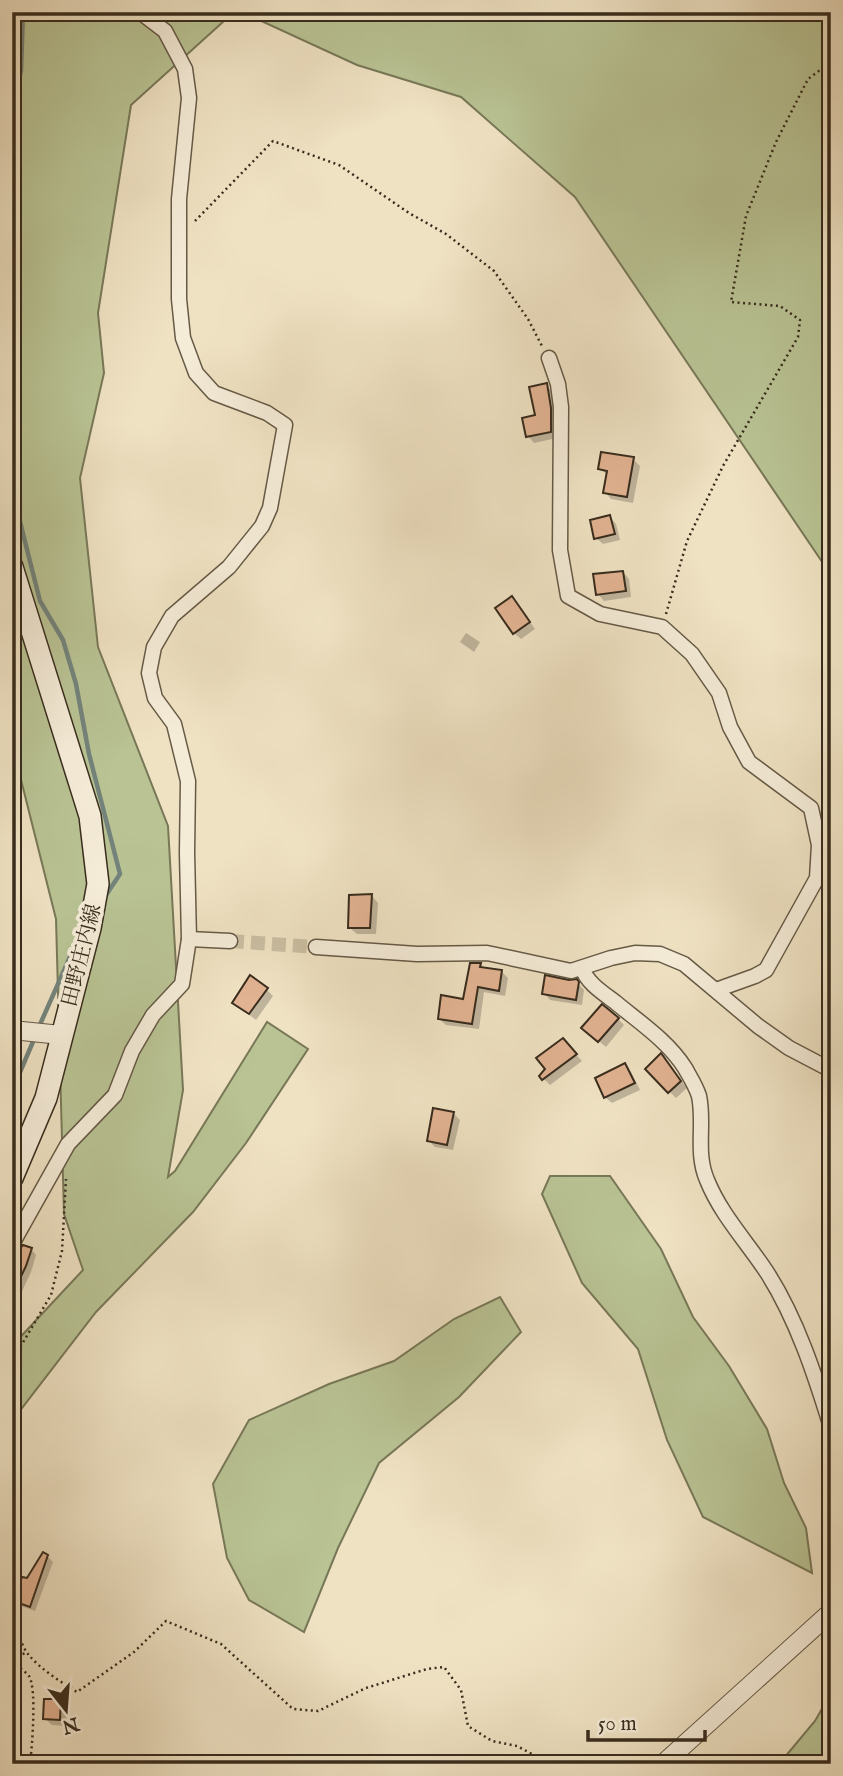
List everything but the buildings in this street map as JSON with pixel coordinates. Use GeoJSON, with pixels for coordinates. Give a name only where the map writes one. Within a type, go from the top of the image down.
{"type":"FeatureCollection","features":[{"type":"Feature","properties":{"kind":"main road","name":"田野庄内線"},"geometry":{"type":"LineString","coordinates":[[12,567],[90,816],[97,884],[90,929],[46,1098],[12,1178]]}},
{"type":"Feature","properties":{"kind":"street"},"geometry":{"type":"LineString","coordinates":[[12,1244],[68,1144],[115,1095],[132,1051],[153,1016],[182,984],[189,939],[188,781],[174,724],[155,698],[149,673],[153,647],[172,616],[229,566],[262,526],[270,508],[285,425],[267,413],[214,393],[196,373],[183,338],[179,299],[179,199],[189,98],[185,69],[165,32],[140,12]]}},
{"type":"Feature","properties":{"kind":"street"},"geometry":{"type":"LineString","coordinates":[[548,358],[558,384],[561,407],[560,550],[568,596],[600,614],[662,628],[692,654],[719,693],[730,727],[749,762],[811,808],[819,845],[817,878],[766,970],[716,990]]}},
{"type":"Feature","properties":{"kind":"street"},"geometry":{"type":"LineString","coordinates":[[189,939],[230,941]]}},
{"type":"Feature","properties":{"kind":"street"},"geometry":{"type":"LineString","coordinates":[[316,947],[417,954],[487,953],[527,960],[563,971],[582,968],[611,957],[635,953],[660,954],[684,964],[779,1041],[831,1070]]}},
{"type":"Feature","properties":{"kind":"street"},"geometry":{"type":"LineString","coordinates":[[582,968],[600,990],[661,1040],[679,1059],[695,1084],[699,1098],[701,1167],[717,1202],[768,1274],[783,1302],[817,1381],[831,1427]]}},
{"type":"Feature","properties":{"kind":"street"},"geometry":{"type":"LineString","coordinates":[[12,1030],[61,1034]]}},
{"type":"Feature","properties":{"kind":"street"},"geometry":{"type":"LineString","coordinates":[[663,1764],[831,1612]]}},
{"type":"Feature","properties":{"kind":"path"},"geometry":{"type":"LineString","coordinates":[[826,12],[831,21]]}},
{"type":"Feature","properties":{"kind":"path"},"geometry":{"type":"LineString","coordinates":[[662,628],[687,541],[723,466],[798,337],[800,320],[780,306],[731,302],[746,216],[776,142],[808,79],[831,62]]}},
{"type":"Feature","properties":{"kind":"path"},"geometry":{"type":"LineString","coordinates":[[179,236],[274,141],[339,165],[409,213],[446,234],[494,271],[528,318],[548,358]]}},
{"type":"Feature","properties":{"kind":"path"},"geometry":{"type":"LineString","coordinates":[[12,1361],[51,1295],[62,1251],[68,1144]]}},
{"type":"Feature","properties":{"kind":"path"},"geometry":{"type":"LineString","coordinates":[[12,1624],[21,1636],[26,1653],[77,1692],[134,1652],[166,1621],[221,1644],[293,1709],[318,1710],[366,1688],[427,1669],[444,1667],[461,1690],[468,1727],[492,1741],[517,1746],[543,1760],[544,1764]]}},
{"type":"Feature","properties":{"kind":"path"},"geometry":{"type":"LineString","coordinates":[[26,1653],[12,1659],[29,1676],[33,1745],[30,1764]]}},
{"type":"Feature","properties":{"kind":"green space"},"geometry":{"type":"Polygon","coordinates":[[[12,12],[234,12],[131,105],[98,313],[104,373],[80,478],[98,647],[168,826],[183,1090],[168,1177],[175,1171],[267,1022],[308,1049],[246,1143],[193,1212],[96,1312],[12,1421],[12,1346],[83,1270],[64,1214],[56,919],[16,760],[12,756],[12,12]]]}},
{"type":"Feature","properties":{"kind":"green space"},"geometry":{"type":"Polygon","coordinates":[[[242,12],[831,12],[831,575],[575,197],[461,97],[357,65],[242,12]]]}},
{"type":"Feature","properties":{"kind":"green space"},"geometry":{"type":"Polygon","coordinates":[[[550,1176],[610,1176],[661,1249],[693,1317],[729,1366],[767,1429],[784,1483],[806,1528],[812,1573],[703,1517],[667,1440],[638,1349],[582,1283],[542,1194],[550,1176]]]}},
{"type":"Feature","properties":{"kind":"green space"},"geometry":{"type":"Polygon","coordinates":[[[500,1297],[521,1332],[459,1397],[379,1463],[338,1548],[304,1632],[249,1600],[227,1558],[213,1484],[249,1420],[329,1384],[394,1361],[454,1319],[500,1297]]]}},
{"type":"Feature","properties":{"kind":"green space"},"geometry":{"type":"Polygon","coordinates":[[[831,1693],[831,1764],[779,1764],[815,1721],[831,1693]]]}},
{"type":"Feature","properties":{"kind":"waterway"},"geometry":{"type":"LineString","coordinates":[[12,105],[21,71],[23,12]]}},
{"type":"Feature","properties":{"kind":"waterway"},"geometry":{"type":"LineString","coordinates":[[12,490],[40,601],[63,640],[76,684],[89,754],[120,874],[104,898]]}},
{"type":"Feature","properties":{"kind":"waterway"},"geometry":{"type":"LineString","coordinates":[[38,1029],[77,941]]}},
{"type":"Feature","properties":{"kind":"waterway"},"geometry":{"type":"LineString","coordinates":[[12,1091],[35,1037]]}},
{"type":"Feature","properties":{"kind":"tunnel"},"geometry":{"type":"LineString","coordinates":[[230,941],[316,947]]}}]}
